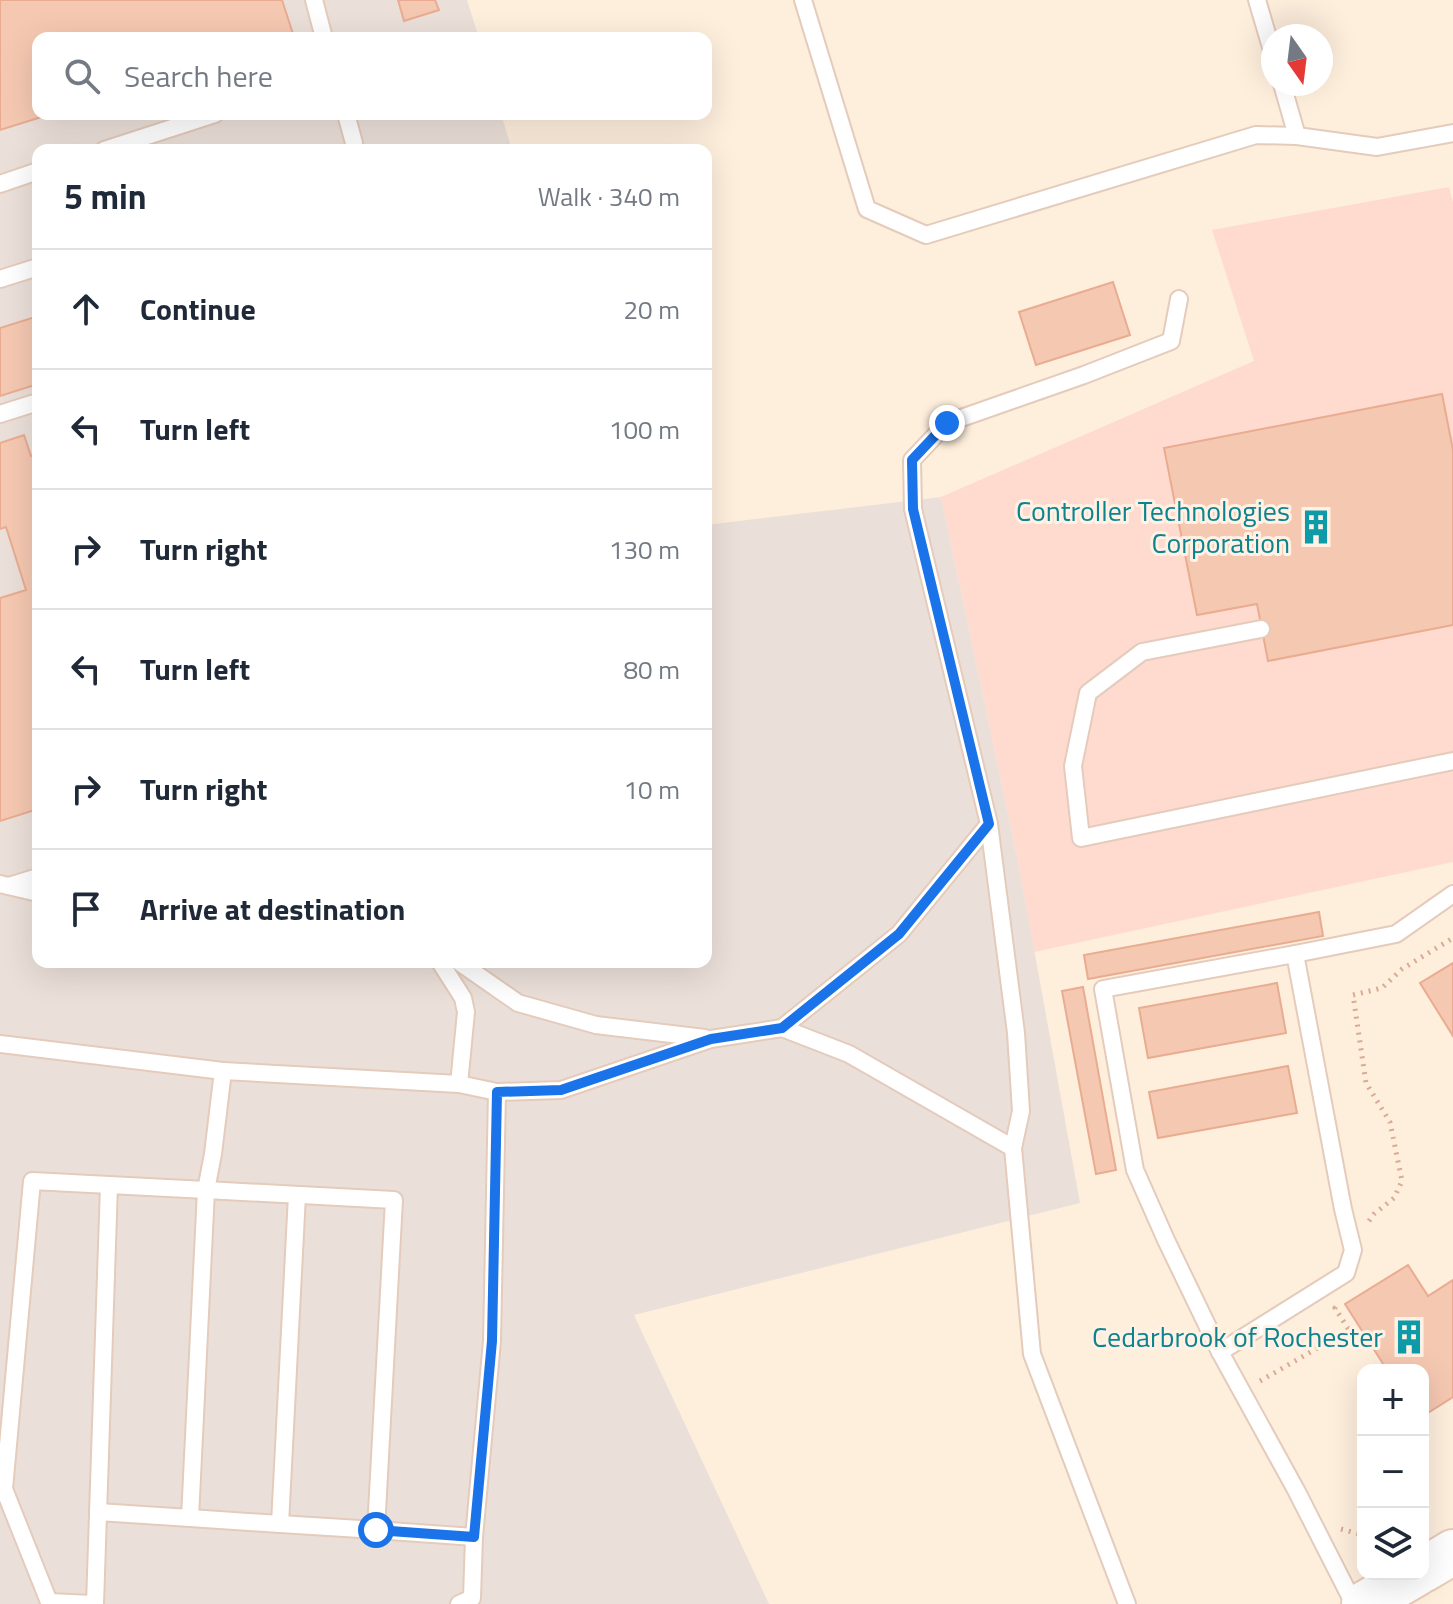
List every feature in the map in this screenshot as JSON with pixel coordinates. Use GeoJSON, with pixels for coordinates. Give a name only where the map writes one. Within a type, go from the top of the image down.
{"type":"FeatureCollection","features":[{"type":"Feature","properties":{"kind":"main road"},"geometry":{"type":"LineString","coordinates":[[1429,1566],[1453,1552]]}},
{"type":"Feature","properties":{"kind":"main road"},"geometry":{"type":"LineString","coordinates":[[1364,1604],[1406,1580]]}},
{"type":"Feature","properties":{"kind":"lane"},"geometry":{"type":"LineString","coordinates":[[314,0],[322,32]]}},
{"type":"Feature","properties":{"kind":"lane"},"geometry":{"type":"LineString","coordinates":[[803,0],[867,209],[926,235],[1256,135],[1297,136],[1377,147],[1453,133]]}},
{"type":"Feature","properties":{"kind":"lane"},"geometry":{"type":"LineString","coordinates":[[1257,0],[1264,24]]}},
{"type":"Feature","properties":{"kind":"lane"},"geometry":{"type":"LineString","coordinates":[[1285,96],[1297,136]]}},
{"type":"Feature","properties":{"kind":"lane"},"geometry":{"type":"LineString","coordinates":[[122,144],[196,120]]}},
{"type":"Feature","properties":{"kind":"lane"},"geometry":{"type":"LineString","coordinates":[[348,120],[354,144]]}},
{"type":"Feature","properties":{"kind":"lane"},"geometry":{"type":"LineString","coordinates":[[159,132],[163,144]]}},
{"type":"Feature","properties":{"kind":"lane"},"geometry":{"type":"LineString","coordinates":[[0,184],[32,173]]}},
{"type":"Feature","properties":{"kind":"lane"},"geometry":{"type":"LineString","coordinates":[[0,279],[32,269]]}},
{"type":"Feature","properties":{"kind":"lane"},"geometry":{"type":"LineString","coordinates":[[1127,1604],[1032,1354],[1013,1148],[1021,1111],[1016,1033],[989,824],[913,509],[912,460],[947,423],[1171,341],[1179,299]]}},
{"type":"Feature","properties":{"kind":"lane"},"geometry":{"type":"LineString","coordinates":[[0,414],[32,404]]}},
{"type":"Feature","properties":{"kind":"lane"},"geometry":{"type":"LineString","coordinates":[[1261,629],[1142,652],[1088,693],[1073,766],[1081,838],[1453,761]]}},
{"type":"Feature","properties":{"kind":"lane"},"geometry":{"type":"LineString","coordinates":[[0,1044],[223,1071],[459,1084],[497,1092],[561,1090],[711,1039],[782,1028],[899,934],[989,824]]}},
{"type":"Feature","properties":{"kind":"lane"},"geometry":{"type":"LineString","coordinates":[[4,885],[32,878]]}},
{"type":"Feature","properties":{"kind":"lane"},"geometry":{"type":"LineString","coordinates":[[4,885],[32,892]]}},
{"type":"Feature","properties":{"kind":"lane"},"geometry":{"type":"LineString","coordinates":[[1354,1604],[1220,1352],[1135,1170],[1103,989],[1396,934],[1453,894]]}},
{"type":"Feature","properties":{"kind":"lane"},"geometry":{"type":"LineString","coordinates":[[1220,1352],[1346,1273],[1353,1250],[1295,954]]}},
{"type":"Feature","properties":{"kind":"lane"},"geometry":{"type":"LineString","coordinates":[[444,968],[463,998],[466,1012],[459,1084]]}},
{"type":"Feature","properties":{"kind":"lane"},"geometry":{"type":"LineString","coordinates":[[468,968],[518,1003],[596,1025],[711,1039]]}},
{"type":"Feature","properties":{"kind":"lane"},"geometry":{"type":"LineString","coordinates":[[782,1028],[849,1054],[1013,1148]]}},
{"type":"Feature","properties":{"kind":"lane"},"geometry":{"type":"LineString","coordinates":[[190,1518],[206,1190],[223,1071]]}},
{"type":"Feature","properties":{"kind":"lane"},"geometry":{"type":"LineString","coordinates":[[459,1604],[472,1598],[474,1537],[492,1341],[497,1092]]}},
{"type":"Feature","properties":{"kind":"lane"},"geometry":{"type":"LineString","coordinates":[[109,1185],[94,1604],[49,1602],[4,1489],[32,1181],[206,1190],[394,1200],[376,1530]]}},
{"type":"Feature","properties":{"kind":"lane"},"geometry":{"type":"LineString","coordinates":[[280,1524],[297,1195]]}},
{"type":"Feature","properties":{"kind":"lane"},"geometry":{"type":"LineString","coordinates":[[98,1512],[474,1537]]}},
{"type":"Feature","properties":{"kind":"shaded area"},"geometry":{"type":"Polygon","coordinates":[[[0,0],[467,0],[477,32],[32,32],[32,120],[503,120],[510,144],[32,144],[32,968],[712,968],[712,524],[941,497],[1019,866],[1080,1203],[634,1315],[769,1604],[0,1604],[0,0]]]}},
{"type":"Feature","properties":{"kind":"shaded area"},"geometry":{"type":"Polygon","coordinates":[[[1449,187],[1453,202],[1453,862],[1034,952],[1019,866],[941,497],[1254,361],[1212,230],[1449,187]]]}},
{"type":"Feature","properties":{"kind":"building"},"geometry":{"type":"Polygon","coordinates":[[[0,0],[282,0],[292,32],[32,32],[32,120],[0,130],[0,0]]]}},
{"type":"Feature","properties":{"kind":"building"},"geometry":{"type":"Polygon","coordinates":[[[398,0],[435,0],[439,10],[404,21],[398,0]]]}},
{"type":"Feature","properties":{"kind":"building"},"geometry":{"type":"Polygon","coordinates":[[[1113,282],[1130,335],[1036,365],[1019,312],[1113,282]]]}},
{"type":"Feature","properties":{"kind":"building"},"geometry":{"type":"Polygon","coordinates":[[[32,318],[32,386],[0,396],[0,328],[32,318]]]}},
{"type":"Feature","properties":{"kind":"building","name":"Controller Technologies Corporation"},"geometry":{"type":"Polygon","coordinates":[[[1442,394],[1453,450],[1453,625],[1268,661],[1257,604],[1197,615],[1164,448],[1442,394]]]}},
{"type":"Feature","properties":{"kind":"building"},"geometry":{"type":"Polygon","coordinates":[[[24,435],[32,456],[32,811],[0,821],[0,598],[26,590],[6,527],[0,529],[0,443],[24,435]]]}},
{"type":"Feature","properties":{"kind":"building"},"geometry":{"type":"Polygon","coordinates":[[[1319,912],[1323,936],[1088,979],[1084,955],[1319,912]]]}},
{"type":"Feature","properties":{"kind":"building"},"geometry":{"type":"Polygon","coordinates":[[[1453,963],[1453,1036],[1420,983],[1453,963]]]}},
{"type":"Feature","properties":{"kind":"building"},"geometry":{"type":"Polygon","coordinates":[[[1277,983],[1286,1033],[1148,1058],[1139,1008],[1277,983]]]}},
{"type":"Feature","properties":{"kind":"building"},"geometry":{"type":"Polygon","coordinates":[[[1083,987],[1116,1170],[1096,1174],[1062,991],[1083,987]]]}},
{"type":"Feature","properties":{"kind":"building"},"geometry":{"type":"Polygon","coordinates":[[[1288,1066],[1297,1113],[1158,1138],[1149,1092],[1288,1066]]]}},
{"type":"Feature","properties":{"kind":"building","name":"Cedarbrook of Rochester"},"geometry":{"type":"Polygon","coordinates":[[[1408,1265],[1428,1296],[1453,1280],[1453,1397],[1429,1412],[1429,1364],[1383,1364],[1345,1304],[1408,1265]]]}},
{"type":"Feature","properties":{"kind":"place","name":"Controller Technologies Corporation"},"geometry":{"type":"Point","coordinates":[1316,527]}},
{"type":"Feature","properties":{"kind":"place","name":"Cedarbrook of Rochester"},"geometry":{"type":"Point","coordinates":[1409,1337]}},
{"type":"Feature","properties":{"kind":"route"},"geometry":{"type":"LineString","coordinates":[[376,1530],[474,1537],[492,1341],[497,1092],[561,1090],[711,1039],[782,1028],[899,934],[989,824],[913,509],[912,460],[947,423]]}}]}
